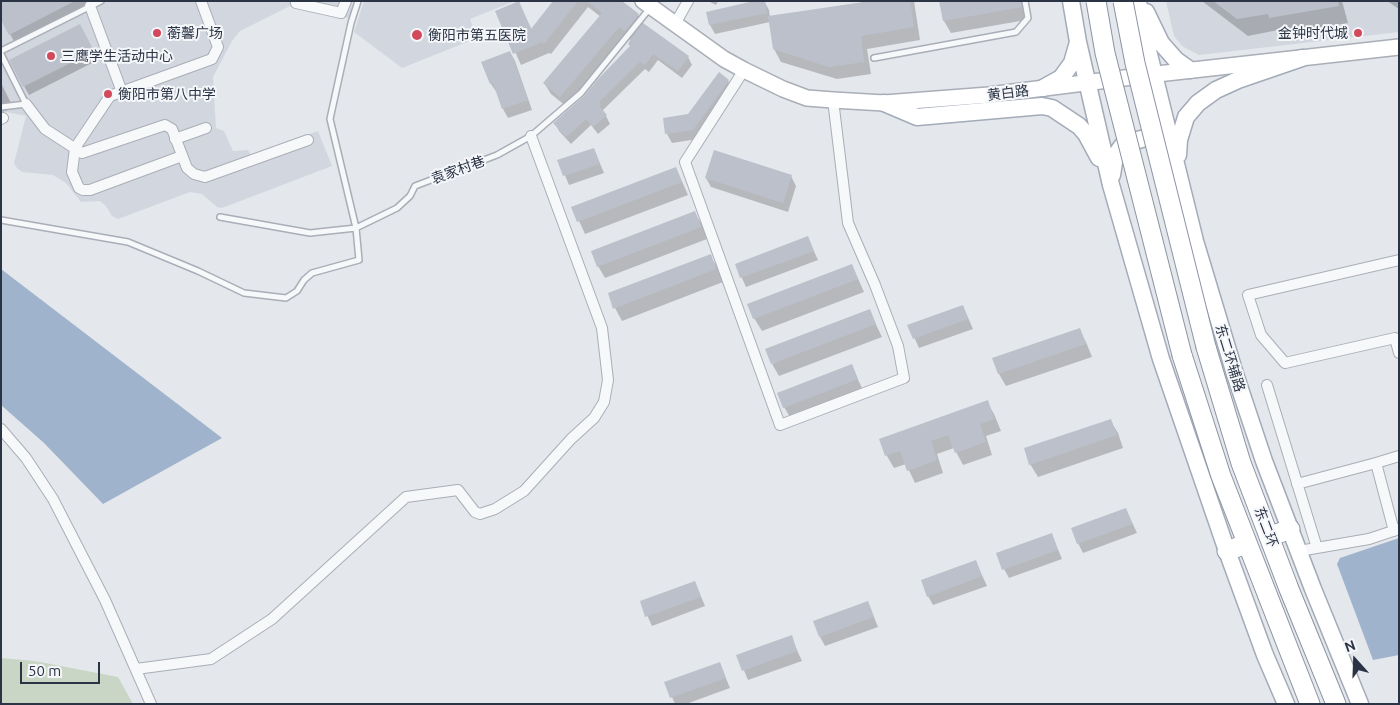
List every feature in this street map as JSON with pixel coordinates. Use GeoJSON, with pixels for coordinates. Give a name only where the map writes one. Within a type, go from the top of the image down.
{"type":"FeatureCollection","features":[{"type":"Feature","properties":{"kind":"highway","name":"东二环"},"geometry":{"type":"LineString","coordinates":[[1096,1],[1105,53],[1182,355],[1221,476],[1310,704]]}},
{"type":"Feature","properties":{"kind":"highway","name":"东二环"},"geometry":{"type":"LineString","coordinates":[[1123,1],[1135,63],[1206,347],[1241,463],[1336,704]]}},
{"type":"Feature","properties":{"kind":"highway"},"geometry":{"type":"LineString","coordinates":[[1269,537],[1290,529]]}},
{"type":"Feature","properties":{"kind":"highway"},"geometry":{"type":"LineString","coordinates":[[1227,551],[1246,544]]}},
{"type":"Feature","properties":{"kind":"main road"},"geometry":{"type":"LineString","coordinates":[[1071,1],[1078,42],[1111,185],[1161,359],[1227,551],[1265,655],[1286,704]]}},
{"type":"Feature","properties":{"kind":"main road"},"geometry":{"type":"LineString","coordinates":[[1087,1],[1100,3],[1108,1]]}},
{"type":"Feature","properties":{"kind":"main road"},"geometry":{"type":"LineString","coordinates":[[1139,1],[1161,43],[1176,60],[1190,70]]}},
{"type":"Feature","properties":{"kind":"main road","name":"东二环辅路"},"geometry":{"type":"LineString","coordinates":[[1139,1],[1154,74],[1195,241],[1235,374],[1264,461],[1360,704]]}},
{"type":"Feature","properties":{"kind":"main road","name":"黄白路"},"geometry":{"type":"LineString","coordinates":[[647,4],[724,59],[783,89],[807,98],[884,103],[989,95],[1154,74],[1399,47]]}},
{"type":"Feature","properties":{"kind":"main road"},"geometry":{"type":"LineString","coordinates":[[1044,88],[1061,78],[1072,63],[1078,42]]}},
{"type":"Feature","properties":{"kind":"main road"},"geometry":{"type":"LineString","coordinates":[[1178,170],[1181,133],[1186,117],[1198,103],[1216,90],[1238,80],[1302,58]]}},
{"type":"Feature","properties":{"kind":"main road"},"geometry":{"type":"LineString","coordinates":[[884,103],[917,117],[1031,106],[1052,108],[1073,122],[1086,134],[1096,150],[1111,185]]}},
{"type":"Feature","properties":{"kind":"main road"},"geometry":{"type":"LineString","coordinates":[[1111,185],[1112,168],[1118,150],[1122,146],[1138,139],[1150,138],[1160,144],[1169,151],[1178,170]]}},
{"type":"Feature","properties":{"kind":"street"},"geometry":{"type":"LineString","coordinates":[[182,156],[90,190],[79,188],[72,172],[75,148],[110,96],[212,59],[218,47],[202,1]]}},
{"type":"Feature","properties":{"kind":"street"},"geometry":{"type":"LineString","coordinates":[[296,1],[296,3],[341,13],[346,1]]}},
{"type":"Feature","properties":{"kind":"street"},"geometry":{"type":"LineString","coordinates":[[676,24],[688,1]]}},
{"type":"Feature","properties":{"kind":"street"},"geometry":{"type":"LineString","coordinates":[[90,6],[122,92]]}},
{"type":"Feature","properties":{"kind":"street"},"geometry":{"type":"LineString","coordinates":[[744,70],[685,162],[780,425],[904,378],[894,337],[875,285],[848,223],[833,100]]}},
{"type":"Feature","properties":{"kind":"street"},"geometry":{"type":"LineString","coordinates":[[26,104],[45,129],[82,152],[164,126],[172,129],[187,168],[194,174],[206,177],[308,140]]}},
{"type":"Feature","properties":{"kind":"street"},"geometry":{"type":"LineString","coordinates":[[176,139],[206,128]]}},
{"type":"Feature","properties":{"kind":"street"},"geometry":{"type":"LineString","coordinates":[[136,669],[211,659],[272,619],[406,497],[458,490],[475,512],[480,514],[496,510],[524,491],[571,439],[594,418],[604,402],[608,380],[602,328],[531,136]]}},
{"type":"Feature","properties":{"kind":"street"},"geometry":{"type":"LineString","coordinates":[[1399,260],[1248,295],[1261,335],[1285,363],[1395,338],[1399,353]]}},
{"type":"Feature","properties":{"kind":"street"},"geometry":{"type":"LineString","coordinates":[[1267,385],[1317,548]]}},
{"type":"Feature","properties":{"kind":"street"},"geometry":{"type":"LineString","coordinates":[[1,429],[26,458],[53,499],[105,600],[151,704]]}},
{"type":"Feature","properties":{"kind":"street"},"geometry":{"type":"LineString","coordinates":[[1297,484],[1399,456]]}},
{"type":"Feature","properties":{"kind":"street"},"geometry":{"type":"LineString","coordinates":[[1299,551],[1369,538],[1396,530],[1376,463]]}},
{"type":"Feature","properties":{"kind":"lane"},"geometry":{"type":"LineString","coordinates":[[1,107],[26,104],[1,52],[101,1]]}},
{"type":"Feature","properties":{"kind":"lane"},"geometry":{"type":"LineString","coordinates":[[1,220],[128,242],[198,271],[244,293],[286,298],[297,291],[304,280],[312,273],[359,260],[356,228],[330,119],[351,23],[358,1]]}},
{"type":"Feature","properties":{"kind":"lane"},"geometry":{"type":"LineString","coordinates":[[874,58],[1016,32],[1028,18],[1025,1]]}},
{"type":"Feature","properties":{"kind":"lane","name":"袁家村巷"},"geometry":{"type":"LineString","coordinates":[[220,217],[310,233],[356,228],[396,208],[410,196],[415,186],[497,155],[531,136],[581,93],[647,4]]}},
{"type":"Feature","properties":{"kind":"shaded area","name":"衡阳市第八中学"},"geometry":{"type":"Polygon","coordinates":[[[1,1],[353,1],[349,18],[290,6],[240,31],[232,41],[213,77],[216,128],[224,131],[233,151],[248,150],[251,155],[318,131],[332,166],[222,208],[217,207],[202,194],[190,192],[118,219],[112,216],[106,206],[100,201],[81,202],[66,183],[53,175],[22,172],[14,163],[26,116],[1,111],[1,1]]]}},
{"type":"Feature","properties":{"kind":"shaded area","name":"衡阳市第五医院"},"geometry":{"type":"Polygon","coordinates":[[[364,1],[515,1],[470,19],[477,38],[402,68],[354,32],[364,1]]]}},
{"type":"Feature","properties":{"kind":"shaded area"},"geometry":{"type":"Polygon","coordinates":[[[1166,1],[1399,1],[1399,32],[1199,55],[1182,46],[1174,36],[1166,1]]]}},
{"type":"Feature","properties":{"kind":"green space"},"geometry":{"type":"Polygon","coordinates":[[[1,658],[35,661],[118,677],[133,704],[1,704],[1,658]]]}},
{"type":"Feature","properties":{"kind":"water"},"geometry":{"type":"Polygon","coordinates":[[[1,269],[222,438],[103,504],[44,443],[1,405],[1,269]]]}},
{"type":"Feature","properties":{"kind":"water"},"geometry":{"type":"Polygon","coordinates":[[[1399,538],[1399,655],[1373,660],[1337,564],[1340,558],[1399,538]]]}},
{"type":"Feature","properties":{"kind":"building"},"geometry":{"type":"Polygon","coordinates":[[[5,1],[75,1],[9,35],[1,20],[1,3],[5,1]]]}},
{"type":"Feature","properties":{"kind":"building"},"geometry":{"type":"Polygon","coordinates":[[[519,1],[531,29],[553,1],[578,1],[544,44],[542,42],[513,54],[495,11],[519,1]]]}},
{"type":"Feature","properties":{"kind":"building"},"geometry":{"type":"Polygon","coordinates":[[[587,1],[622,1],[639,14],[625,31],[619,27],[560,97],[543,83],[602,13],[587,1]]]}},
{"type":"Feature","properties":{"kind":"building"},"geometry":{"type":"Polygon","coordinates":[[[754,1],[765,1],[767,13],[709,25],[706,12],[754,1]]]}},
{"type":"Feature","properties":{"kind":"building"},"geometry":{"type":"Polygon","coordinates":[[[871,1],[910,1],[914,27],[861,36],[864,62],[829,67],[773,49],[768,16],[871,1]]]}},
{"type":"Feature","properties":{"kind":"building"},"geometry":{"type":"Polygon","coordinates":[[[939,1],[1021,1],[1022,7],[943,21],[939,1]]]}},
{"type":"Feature","properties":{"kind":"building"},"geometry":{"type":"Polygon","coordinates":[[[1213,1],[1338,1],[1339,6],[1269,18],[1268,14],[1237,19],[1213,1]]]}},
{"type":"Feature","properties":{"kind":"building"},"geometry":{"type":"Polygon","coordinates":[[[643,23],[689,56],[678,71],[653,54],[645,65],[640,62],[599,102],[601,104],[599,106],[607,115],[593,127],[586,119],[566,137],[553,123],[584,96],[630,46],[628,44],[643,23]]]}},
{"type":"Feature","properties":{"kind":"building","name":"三鹰学生活动中心"},"geometry":{"type":"Polygon","coordinates":[[[80,24],[94,51],[23,87],[9,60],[80,24]]]}},
{"type":"Feature","properties":{"kind":"building"},"geometry":{"type":"Polygon","coordinates":[[[510,51],[528,100],[502,109],[493,83],[490,84],[481,62],[510,51]]]}},
{"type":"Feature","properties":{"kind":"building"},"geometry":{"type":"Polygon","coordinates":[[[719,72],[729,80],[693,130],[665,134],[663,118],[688,114],[719,72]]]}},
{"type":"Feature","properties":{"kind":"building"},"geometry":{"type":"Polygon","coordinates":[[[594,148],[600,164],[563,176],[557,160],[594,148]]]}},
{"type":"Feature","properties":{"kind":"building"},"geometry":{"type":"Polygon","coordinates":[[[714,150],[792,175],[783,203],[705,178],[714,150]]]}},
{"type":"Feature","properties":{"kind":"building"},"geometry":{"type":"Polygon","coordinates":[[[676,167],[682,182],[577,222],[571,207],[676,167]]]}},
{"type":"Feature","properties":{"kind":"building"},"geometry":{"type":"Polygon","coordinates":[[[695,211],[701,227],[597,267],[591,251],[695,211]]]}},
{"type":"Feature","properties":{"kind":"building"},"geometry":{"type":"Polygon","coordinates":[[[808,236],[814,251],[740,278],[735,264],[808,236]]]}},
{"type":"Feature","properties":{"kind":"building"},"geometry":{"type":"Polygon","coordinates":[[[711,254],[716,269],[613,309],[608,293],[711,254]]]}},
{"type":"Feature","properties":{"kind":"building"},"geometry":{"type":"Polygon","coordinates":[[[852,264],[858,279],[753,319],[747,304],[852,264]]]}},
{"type":"Feature","properties":{"kind":"building"},"geometry":{"type":"Polygon","coordinates":[[[963,305],[968,319],[913,339],[907,325],[963,305]]]}},
{"type":"Feature","properties":{"kind":"building"},"geometry":{"type":"Polygon","coordinates":[[[870,309],[876,324],[771,364],[765,349],[870,309]]]}},
{"type":"Feature","properties":{"kind":"building"},"geometry":{"type":"Polygon","coordinates":[[[1080,328],[1086,344],[998,374],[992,358],[1080,328]]]}},
{"type":"Feature","properties":{"kind":"building"},"geometry":{"type":"Polygon","coordinates":[[[852,364],[858,379],[783,408],[777,393],[852,364]]]}},
{"type":"Feature","properties":{"kind":"building"},"geometry":{"type":"Polygon","coordinates":[[[988,400],[994,419],[980,424],[986,442],[955,453],[948,435],[931,441],[937,460],[907,471],[900,451],[885,456],[879,439],[988,400]]]}},
{"type":"Feature","properties":{"kind":"building"},"geometry":{"type":"Polygon","coordinates":[[[1111,419],[1117,435],[1029,465],[1024,448],[1111,419]]]}},
{"type":"Feature","properties":{"kind":"building"},"geometry":{"type":"Polygon","coordinates":[[[1126,508],[1132,524],[1077,544],[1071,528],[1126,508]]]}},
{"type":"Feature","properties":{"kind":"building"},"geometry":{"type":"Polygon","coordinates":[[[1052,533],[1058,550],[1002,570],[996,553],[1052,533]]]}},
{"type":"Feature","properties":{"kind":"building"},"geometry":{"type":"Polygon","coordinates":[[[976,560],[982,576],[927,597],[921,580],[976,560]]]}},
{"type":"Feature","properties":{"kind":"building"},"geometry":{"type":"Polygon","coordinates":[[[695,581],[701,597],[645,617],[640,601],[695,581]]]}},
{"type":"Feature","properties":{"kind":"building"},"geometry":{"type":"Polygon","coordinates":[[[868,601],[874,617],[819,637],[813,621],[868,601]]]}},
{"type":"Feature","properties":{"kind":"building"},"geometry":{"type":"Polygon","coordinates":[[[792,635],[797,651],[742,671],[736,655],[792,635]]]}},
{"type":"Feature","properties":{"kind":"building"},"geometry":{"type":"Polygon","coordinates":[[[720,662],[726,678],[670,698],[664,682],[720,662]]]}},
{"type":"Feature","properties":{"kind":"place","name":"蘅馨广场"},"geometry":{"type":"Point","coordinates":[157,33]}},
{"type":"Feature","properties":{"kind":"place","name":"金钟时代城"},"geometry":{"type":"Point","coordinates":[1358,33]}},
{"type":"Feature","properties":{"kind":"place","name":"衡阳市第五医院"},"geometry":{"type":"Point","coordinates":[417,35]}},
{"type":"Feature","properties":{"kind":"place","name":"三鹰学生活动中心"},"geometry":{"type":"Point","coordinates":[51,56]}},
{"type":"Feature","properties":{"kind":"place","name":"衡阳市第八中学"},"geometry":{"type":"Point","coordinates":[108,94]}}]}
